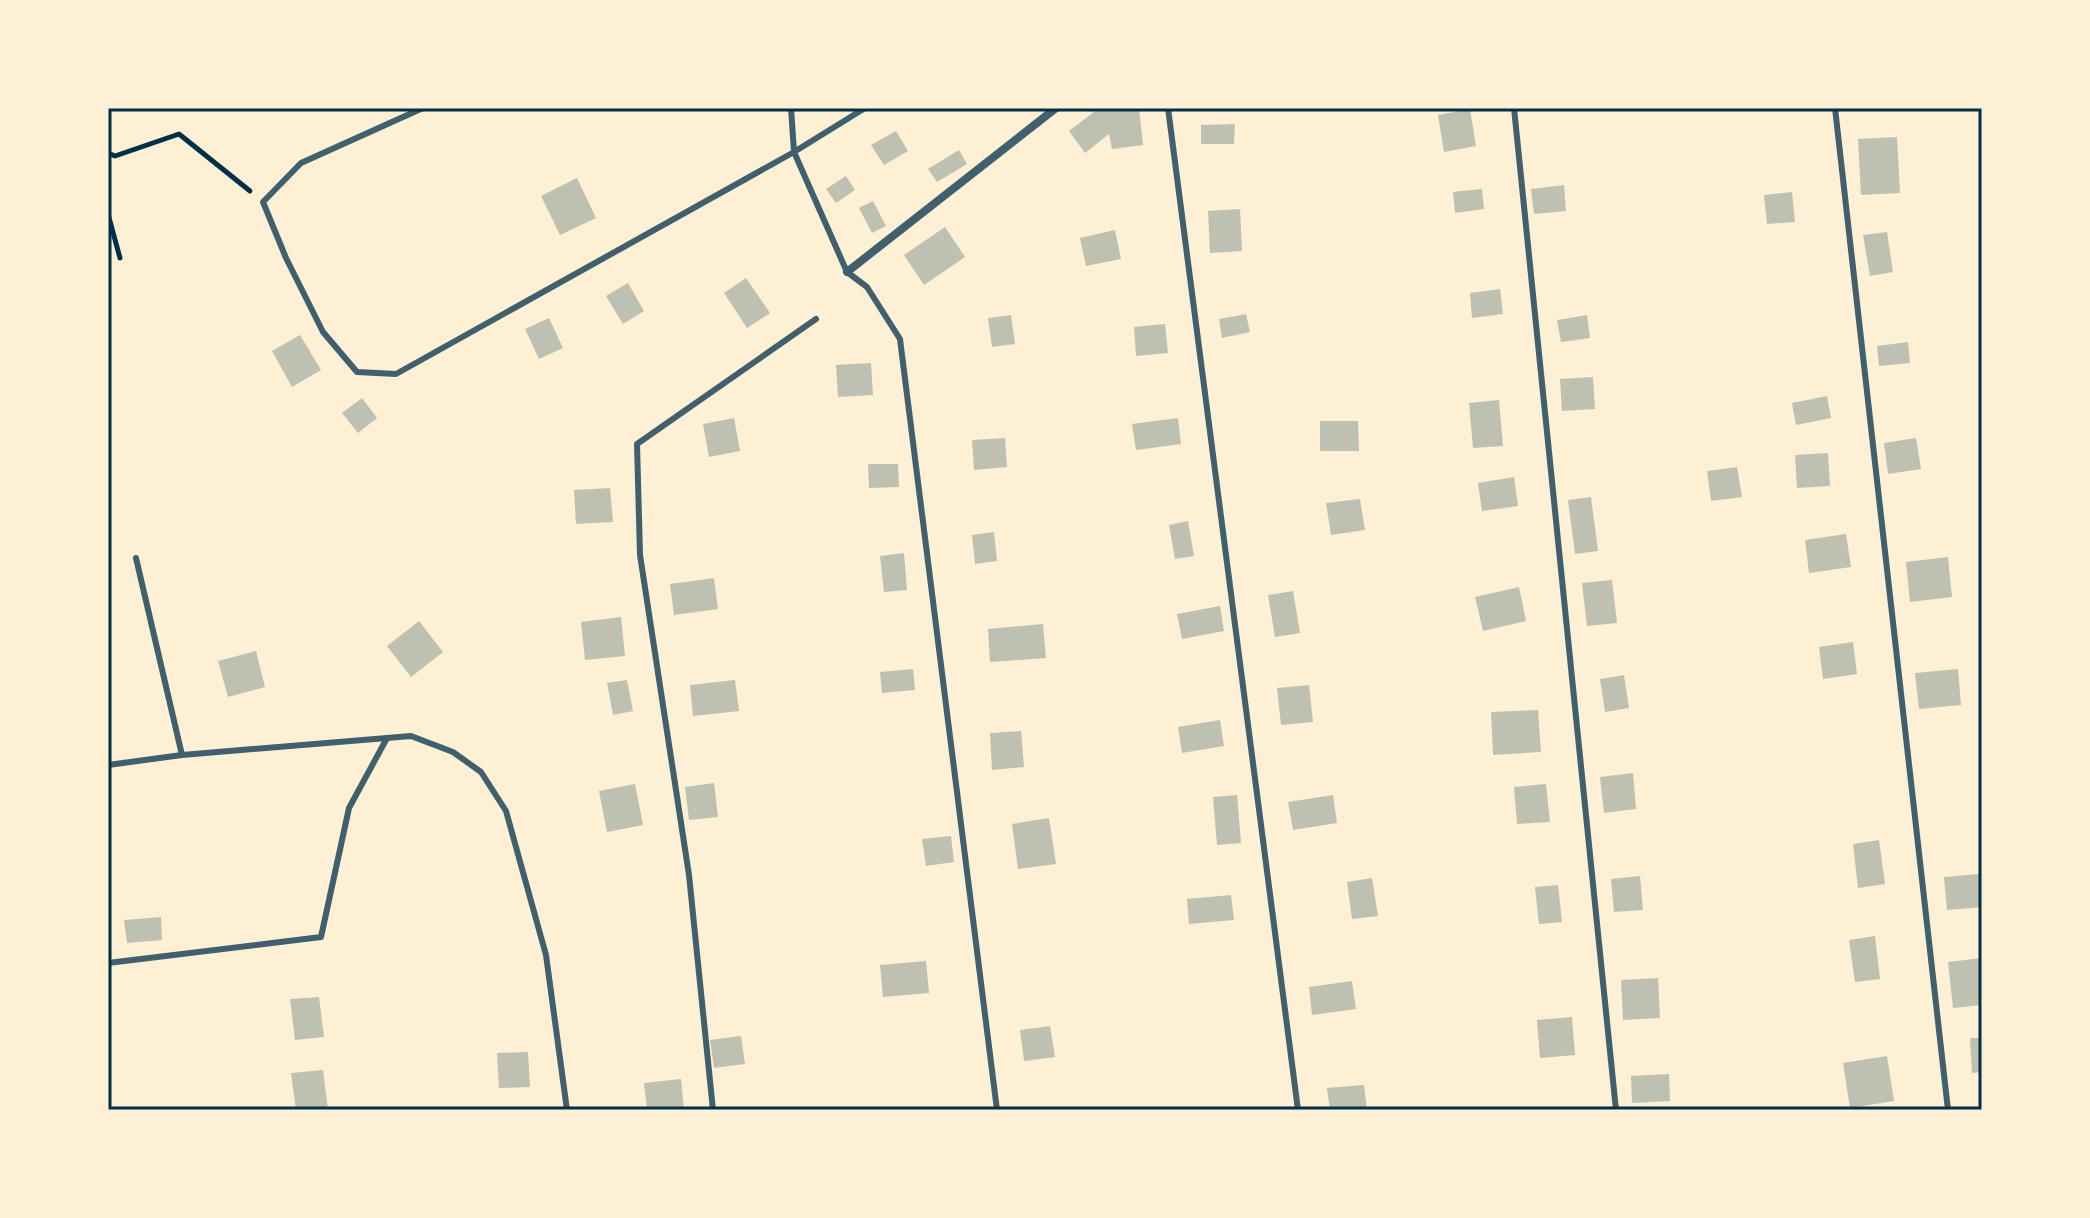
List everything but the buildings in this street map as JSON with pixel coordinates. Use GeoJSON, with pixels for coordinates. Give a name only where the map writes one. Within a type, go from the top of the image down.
{"type":"FeatureCollection","features":[{"type":"Feature","properties":{"kind":"street"},"geometry":{"type":"LineString","coordinates":[[847,272],[1056,108]]}},
{"type":"Feature","properties":{"kind":"lane"},"geometry":{"type":"LineString","coordinates":[[423,108],[301,163],[263,202],[286,258],[323,332],[357,372],[396,374],[794,152],[865,108]]}},
{"type":"Feature","properties":{"kind":"lane"},"geometry":{"type":"LineString","coordinates":[[791,108],[794,152],[847,272],[867,287],[900,339],[997,1110]]}},
{"type":"Feature","properties":{"kind":"lane"},"geometry":{"type":"LineString","coordinates":[[1168,108],[1298,1110]]}},
{"type":"Feature","properties":{"kind":"lane"},"geometry":{"type":"LineString","coordinates":[[1514,108],[1616,1110]]}},
{"type":"Feature","properties":{"kind":"lane"},"geometry":{"type":"LineString","coordinates":[[1835,108],[1948,1110]]}},
{"type":"Feature","properties":{"kind":"lane"},"geometry":{"type":"LineString","coordinates":[[713,1110],[689,875],[640,555],[637,444],[816,319]]}},
{"type":"Feature","properties":{"kind":"lane"},"geometry":{"type":"LineString","coordinates":[[136,558],[182,755]]}},
{"type":"Feature","properties":{"kind":"lane"},"geometry":{"type":"LineString","coordinates":[[108,765],[182,755],[411,736],[453,752],[481,772],[506,811],[546,955],[567,1110]]}},
{"type":"Feature","properties":{"kind":"lane"},"geometry":{"type":"LineString","coordinates":[[108,963],[321,937],[349,808],[387,738]]}},
{"type":"Feature","properties":{"kind":"path"},"geometry":{"type":"LineString","coordinates":[[108,153],[115,156],[179,134],[263,202]]}},
{"type":"Feature","properties":{"kind":"path"},"geometry":{"type":"LineString","coordinates":[[108,214],[120,258]]}}]}
